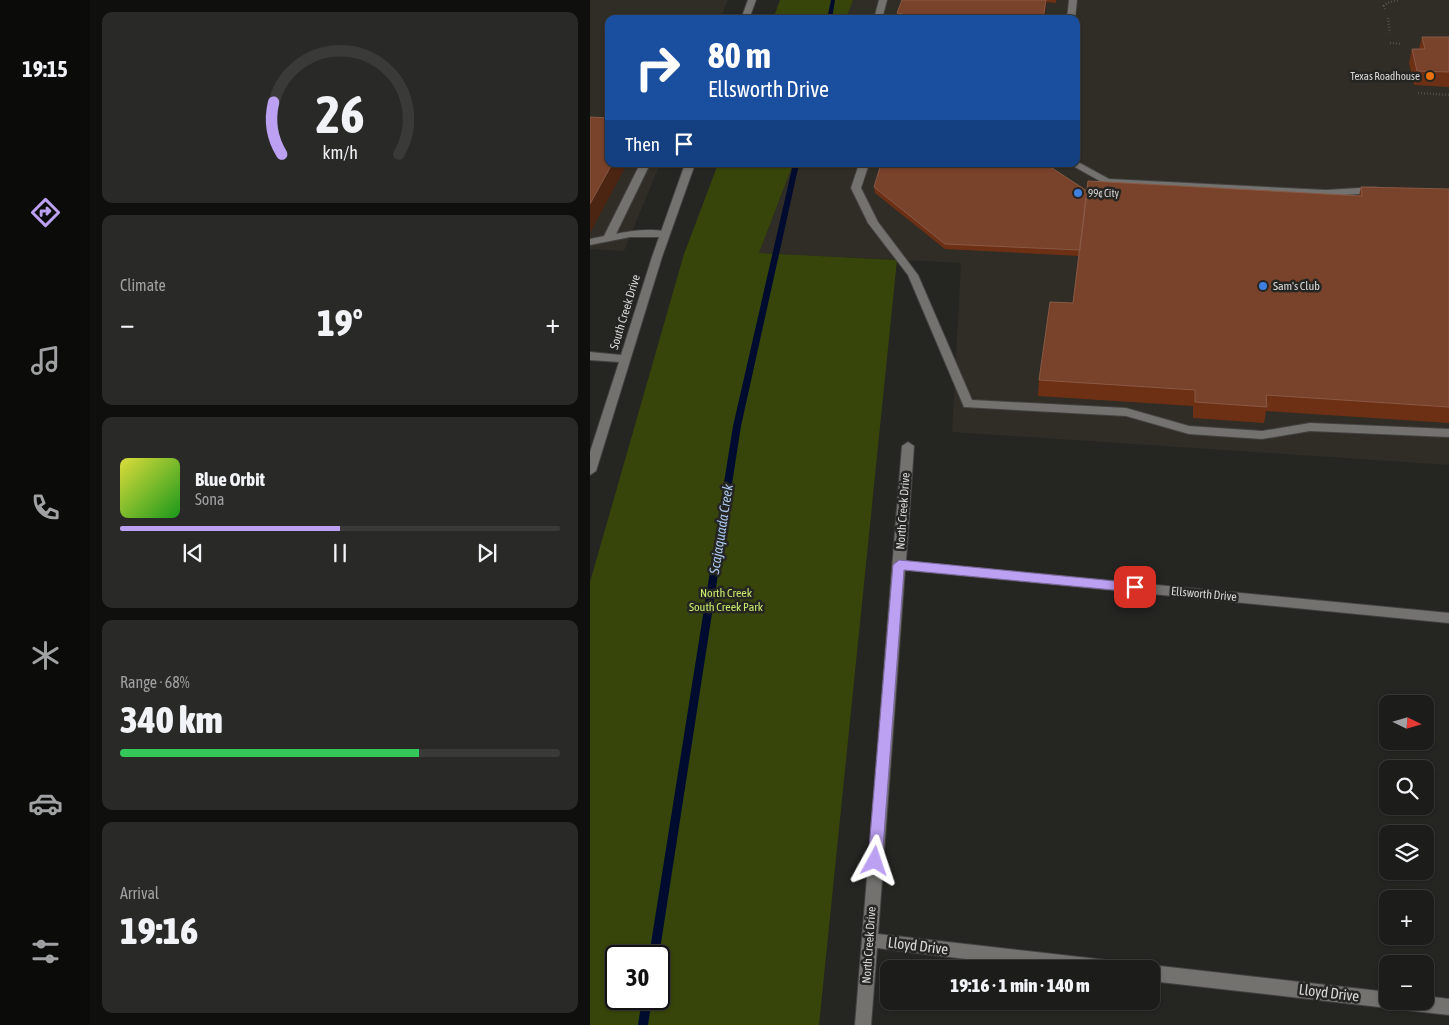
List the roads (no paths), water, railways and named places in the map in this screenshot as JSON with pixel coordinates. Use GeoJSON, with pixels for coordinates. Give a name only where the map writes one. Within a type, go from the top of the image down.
{"type":"FeatureCollection","features":[{"type":"Feature","properties":{"kind":"street"},"geometry":{"type":"LineString","coordinates":[[746,15],[752,0]]}},
{"type":"Feature","properties":{"kind":"street"},"geometry":{"type":"LineString","coordinates":[[879,15],[883,0]]}},
{"type":"Feature","properties":{"kind":"street"},"geometry":{"type":"LineString","coordinates":[[1071,15],[1073,0]]}},
{"type":"Feature","properties":{"kind":"street"},"geometry":{"type":"LineString","coordinates":[[1080,166],[1107,182],[1326,193],[1386,189]]}},
{"type":"Feature","properties":{"kind":"street"},"geometry":{"type":"LineString","coordinates":[[608,239],[644,167]]}},
{"type":"Feature","properties":{"kind":"street","name":"South Creek Drive"},"geometry":{"type":"LineString","coordinates":[[590,471],[665,234],[689,167]]}},
{"type":"Feature","properties":{"kind":"street"},"geometry":{"type":"LineString","coordinates":[[863,167],[856,188],[873,223],[913,275],[968,404],[1126,412],[1189,430],[1262,435],[1310,427],[1449,434]]}},
{"type":"Feature","properties":{"kind":"street"},"geometry":{"type":"LineString","coordinates":[[590,242],[630,234],[665,234]]}},
{"type":"Feature","properties":{"kind":"street"},"geometry":{"type":"LineString","coordinates":[[590,356],[625,359]]}},
{"type":"Feature","properties":{"kind":"street","name":"North Creek Drive"},"geometry":{"type":"LineString","coordinates":[[863,1025],[908,446]]}},
{"type":"Feature","properties":{"kind":"street","name":"Ellsworth Drive"},"geometry":{"type":"LineString","coordinates":[[899,565],[1449,618]]}},
{"type":"Feature","properties":{"kind":"street","name":"Lloyd Drive"},"geometry":{"type":"LineString","coordinates":[[869,940],[1039,960]]}},
{"type":"Feature","properties":{"kind":"street","name":"Lloyd Drive"},"geometry":{"type":"LineString","coordinates":[[1160,974],[1379,999]]}},
{"type":"Feature","properties":{"kind":"street"},"geometry":{"type":"LineString","coordinates":[[1434,1005],[1449,1007]]}},
{"type":"Feature","properties":{"kind":"waterway","name":"Scajaquada Creek"},"geometry":{"type":"LineString","coordinates":[[830,15],[833,0]]}},
{"type":"Feature","properties":{"kind":"waterway","name":"Scajaquada Creek"},"geometry":{"type":"LineString","coordinates":[[656,945],[737,426],[795,167]]}},
{"type":"Feature","properties":{"kind":"waterway","name":"Scajaquada Creek"},"geometry":{"type":"LineString","coordinates":[[643,1025],[645,1010]]}},
{"type":"Feature","properties":{"kind":"place","name":"Texas Roadhouse"},"geometry":{"type":"Point","coordinates":[1430,76]}},
{"type":"Feature","properties":{"kind":"place","name":"99¢ City"},"geometry":{"type":"Point","coordinates":[1078,193]}},
{"type":"Feature","properties":{"kind":"place","name":"Sam's Club"},"geometry":{"type":"Point","coordinates":[1263,286]}},
{"type":"Feature","properties":{"kind":"park label","name":"North Creek South Creek Park"},"geometry":{"type":"Point","coordinates":[726,600]}}]}
